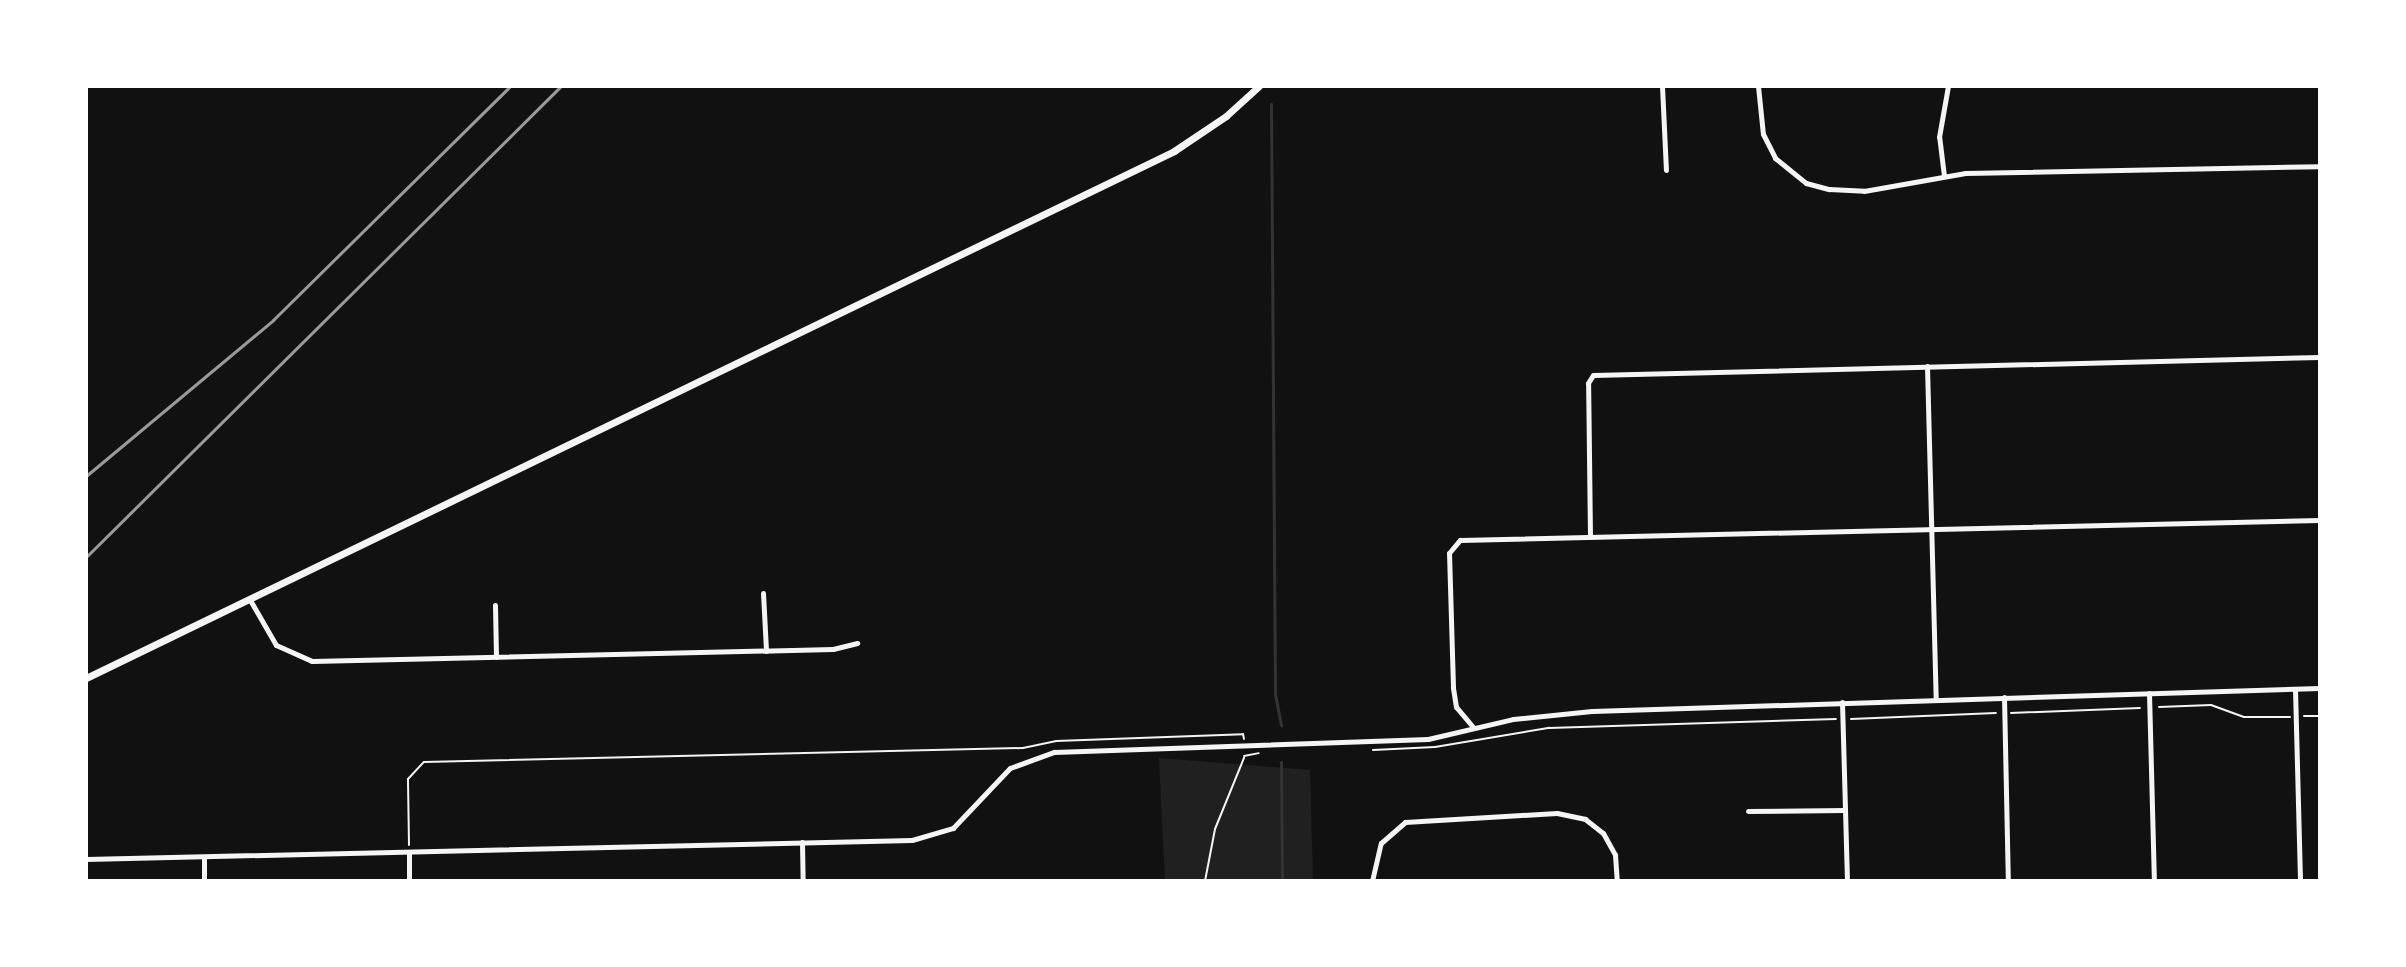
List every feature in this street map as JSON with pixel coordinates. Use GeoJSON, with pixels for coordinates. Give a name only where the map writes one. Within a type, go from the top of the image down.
{"type":"FeatureCollection","features":[{"type":"Feature","properties":{"kind":"main road"},"geometry":{"type":"LineString","coordinates":[[86,678],[1174,151],[1226,116],[1259,86]]}},
{"type":"Feature","properties":{"kind":"street"},"geometry":{"type":"LineString","coordinates":[[1662,86],[1666,170]]}},
{"type":"Feature","properties":{"kind":"street"},"geometry":{"type":"LineString","coordinates":[[1758,86],[1767,145],[1783,167],[1806,183],[1864,191],[1944,176],[2320,166]]}},
{"type":"Feature","properties":{"kind":"street"},"geometry":{"type":"LineString","coordinates":[[1944,176],[1939,137],[1948,86]]}},
{"type":"Feature","properties":{"kind":"street"},"geometry":{"type":"LineString","coordinates":[[1590,537],[1590,378],[2320,357]]}},
{"type":"Feature","properties":{"kind":"street"},"geometry":{"type":"LineString","coordinates":[[1927,366],[1936,699]]}},
{"type":"Feature","properties":{"kind":"street"},"geometry":{"type":"LineString","coordinates":[[1473,728],[1454,698],[1449,553],[1453,545],[1590,537],[2320,520]]}},
{"type":"Feature","properties":{"kind":"street"},"geometry":{"type":"LineString","coordinates":[[763,593],[766,651]]}},
{"type":"Feature","properties":{"kind":"street"},"geometry":{"type":"LineString","coordinates":[[250,600],[276,645],[312,661],[842,649],[857,643]]}},
{"type":"Feature","properties":{"kind":"street"},"geometry":{"type":"LineString","coordinates":[[495,605],[496,657]]}},
{"type":"Feature","properties":{"kind":"street"},"geometry":{"type":"LineString","coordinates":[[86,859],[912,840],[940,834],[964,821],[1010,768],[1044,753],[1410,740],[1563,713],[2320,688]]}},
{"type":"Feature","properties":{"kind":"street"},"geometry":{"type":"LineString","coordinates":[[2295,689],[2300,881]]}},
{"type":"Feature","properties":{"kind":"street"},"geometry":{"type":"LineString","coordinates":[[2149,693],[2154,881]]}},
{"type":"Feature","properties":{"kind":"street"},"geometry":{"type":"LineString","coordinates":[[2004,697],[2008,881]]}},
{"type":"Feature","properties":{"kind":"street"},"geometry":{"type":"LineString","coordinates":[[1842,702],[1847,881]]}},
{"type":"Feature","properties":{"kind":"street"},"geometry":{"type":"LineString","coordinates":[[1748,811],[1845,810]]}},
{"type":"Feature","properties":{"kind":"street"},"geometry":{"type":"LineString","coordinates":[[1372,881],[1381,843],[1405,822],[1557,813],[1585,819],[1603,833],[1615,855],[1617,881]]}},
{"type":"Feature","properties":{"kind":"street"},"geometry":{"type":"LineString","coordinates":[[802,842],[803,881]]}},
{"type":"Feature","properties":{"kind":"street"},"geometry":{"type":"LineString","coordinates":[[409,852],[409,881]]}},
{"type":"Feature","properties":{"kind":"street"},"geometry":{"type":"LineString","coordinates":[[204,857],[204,881]]}},
{"type":"Feature","properties":{"kind":"path"},"geometry":{"type":"LineString","coordinates":[[1358,750],[1435,747],[1549,728],[2211,705],[2244,717],[2320,716]]}},
{"type":"Feature","properties":{"kind":"path"},"geometry":{"type":"LineString","coordinates":[[409,852],[408,779],[424,762],[1023,748],[1056,741],[1243,734]]}},
{"type":"Feature","properties":{"kind":"path"},"geometry":{"type":"LineString","coordinates":[[1205,881],[1215,829],[1244,756],[1264,752]]}},
{"type":"Feature","properties":{"kind":"shaded area"},"geometry":{"type":"Polygon","coordinates":[[[1159,758],[1310,770],[1313,881],[1165,881],[1159,758]]]}},
{"type":"Feature","properties":{"kind":"waterway"},"geometry":{"type":"LineString","coordinates":[[1271,104],[1275,694],[1281,725]]}},
{"type":"Feature","properties":{"kind":"waterway"},"geometry":{"type":"LineString","coordinates":[[1281,762],[1282,881]]}},
{"type":"Feature","properties":{"kind":"railway"},"geometry":{"type":"LineString","coordinates":[[86,476],[273,320],[510,86]]}},
{"type":"Feature","properties":{"kind":"railway"},"geometry":{"type":"LineString","coordinates":[[86,557],[561,86]]}}]}
